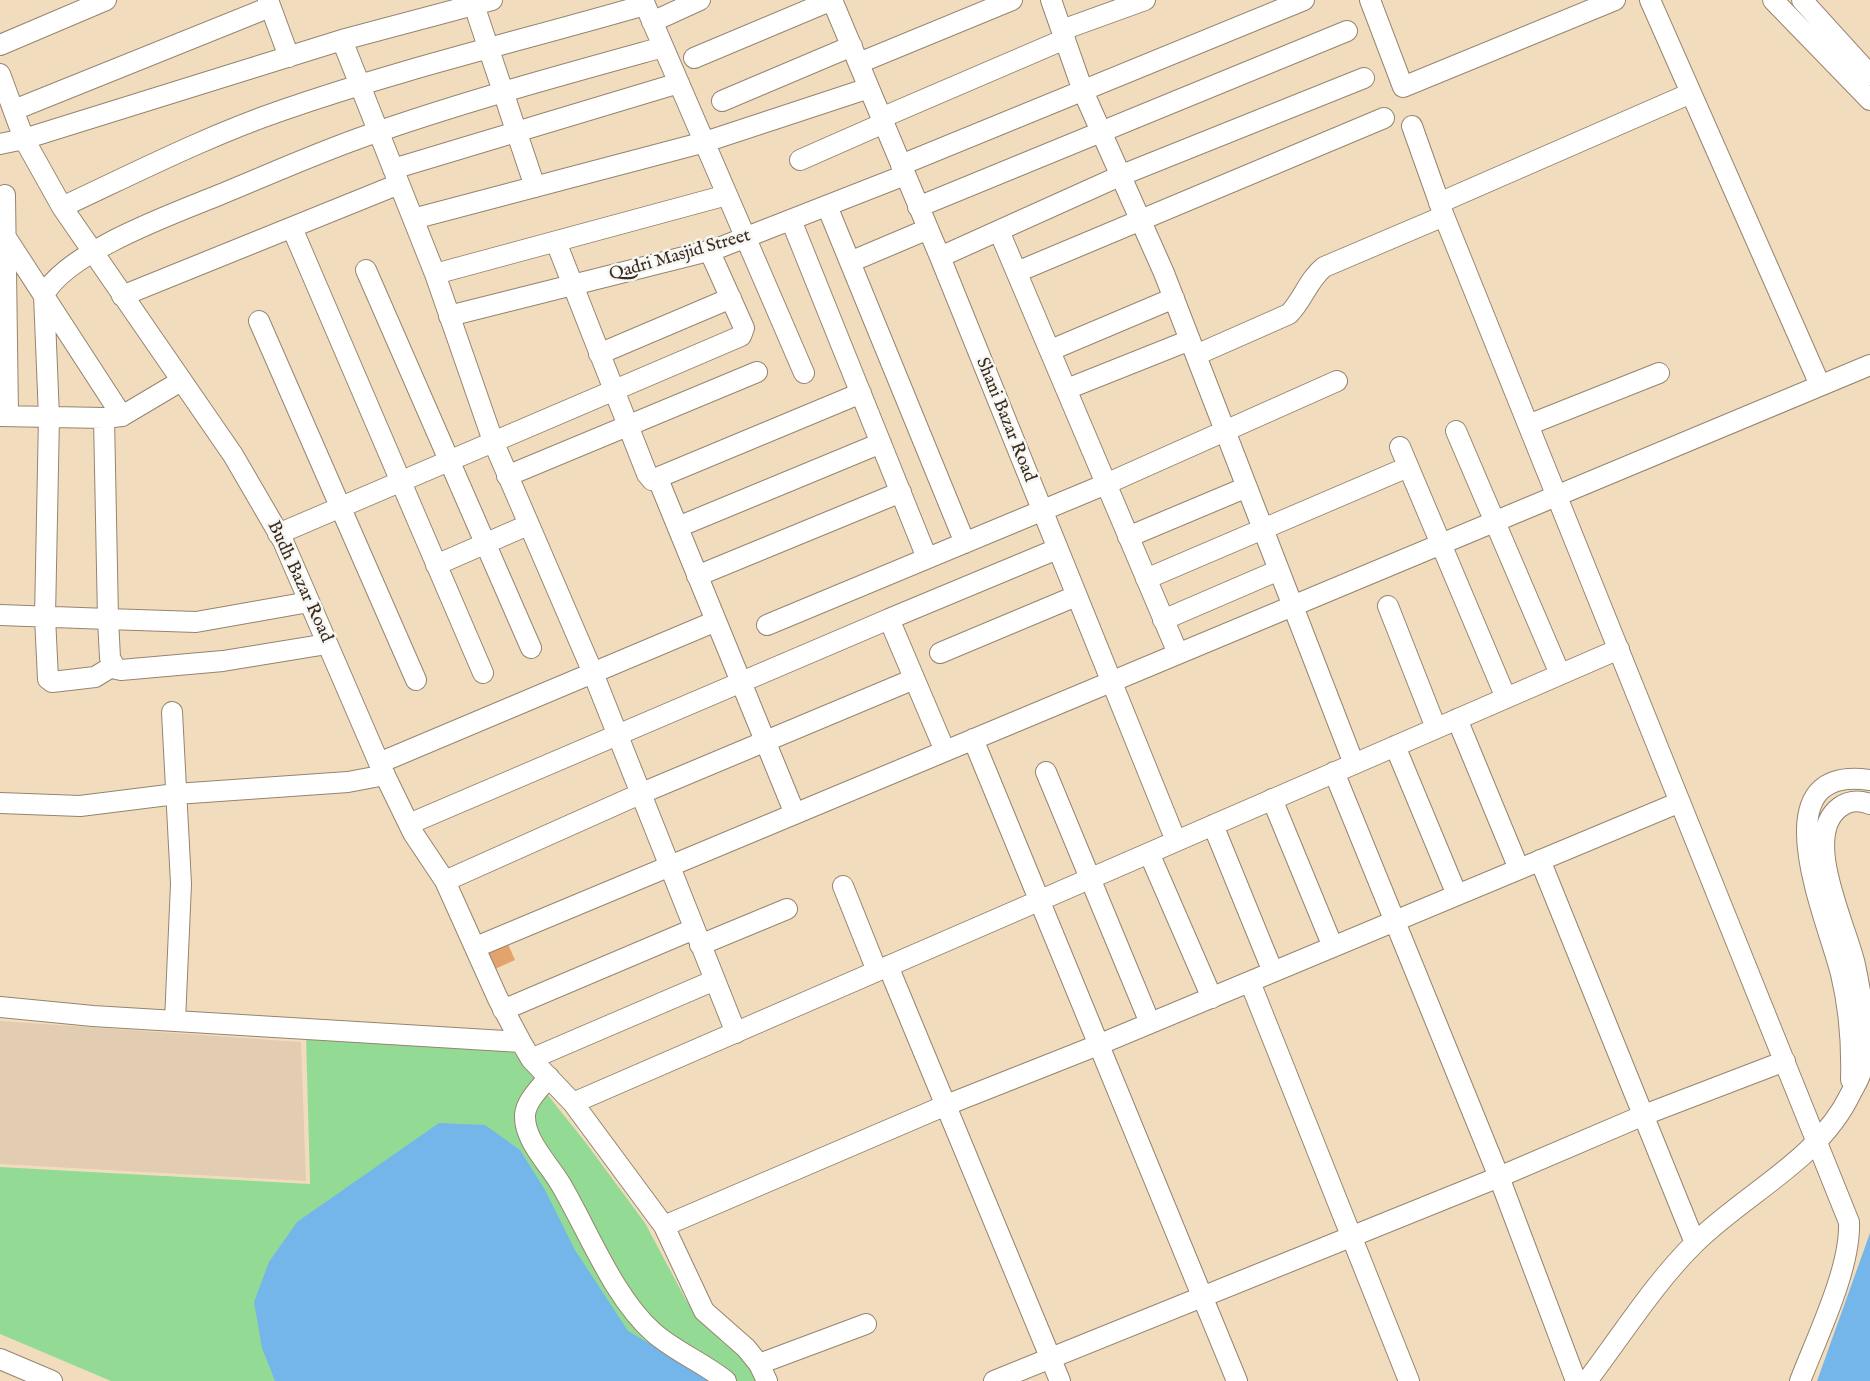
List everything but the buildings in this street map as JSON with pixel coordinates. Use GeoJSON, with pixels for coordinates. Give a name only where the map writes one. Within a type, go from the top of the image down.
{"type":"FeatureCollection","features":[{"type":"Feature","properties":{"kind":"street"},"geometry":{"type":"LineString","coordinates":[[0,45],[106,0]]}},
{"type":"Feature","properties":{"kind":"street"},"geometry":{"type":"LineString","coordinates":[[62,207],[235,129],[360,85],[647,9],[700,0]]}},
{"type":"Feature","properties":{"kind":"street"},"geometry":{"type":"LineString","coordinates":[[694,58],[832,0]]}},
{"type":"Feature","properties":{"kind":"street","name":"Shani Bazar Road"},"geometry":{"type":"LineString","coordinates":[[832,0],[940,257],[1176,841]]}},
{"type":"Feature","properties":{"kind":"street"},"geometry":{"type":"LineString","coordinates":[[722,101],[1012,0]]}},
{"type":"Feature","properties":{"kind":"street"},"geometry":{"type":"LineString","coordinates":[[1051,0],[1083,91],[1141,218],[1174,298],[1354,764]]}},
{"type":"Feature","properties":{"kind":"street"},"geometry":{"type":"LineString","coordinates":[[800,160],[1064,34],[1144,0]]}},
{"type":"Feature","properties":{"kind":"street","name":"Qadri Masjid Street"},"geometry":{"type":"LineString","coordinates":[[449,316],[573,286],[746,238],[827,206],[1083,91],[1304,0]]}},
{"type":"Feature","properties":{"kind":"street"},"geometry":{"type":"LineString","coordinates":[[1370,0],[1403,87],[1615,0]]}},
{"type":"Feature","properties":{"kind":"street"},"geometry":{"type":"LineString","coordinates":[[1650,0],[1820,385]]}},
{"type":"Feature","properties":{"kind":"street"},"geometry":{"type":"LineString","coordinates":[[1773,0],[1870,100]]}},
{"type":"Feature","properties":{"kind":"street"},"geometry":{"type":"LineString","coordinates":[[1802,0],[1870,75]]}},
{"type":"Feature","properties":{"kind":"street"},"geometry":{"type":"LineString","coordinates":[[0,144],[24,139],[342,40],[483,2],[490,50],[535,187]]}},
{"type":"Feature","properties":{"kind":"street"},"geometry":{"type":"LineString","coordinates":[[14,110],[269,3],[289,57]]}},
{"type":"Feature","properties":{"kind":"street"},"geometry":{"type":"LineString","coordinates":[[647,9],[804,373]]}},
{"type":"Feature","properties":{"kind":"street"},"geometry":{"type":"LineString","coordinates":[[918,207],[1347,31]]}},
{"type":"Feature","properties":{"kind":"street"},"geometry":{"type":"LineString","coordinates":[[342,40],[435,274],[493,441],[593,673],[735,1033]]}},
{"type":"Feature","properties":{"kind":"street"},"geometry":{"type":"LineString","coordinates":[[113,666],[95,677],[49,681],[45,617],[49,417],[44,295],[51,283],[93,252],[140,227],[378,131],[663,47]]}},
{"type":"Feature","properties":{"kind":"street","name":"Budh Bazar Road"},"geometry":{"type":"LineString","coordinates":[[0,74],[24,139],[62,207],[233,455],[279,534],[382,769],[409,824],[445,881],[503,1010],[520,1042],[531,1059],[573,1103],[664,1226],[704,1311],[746,1348],[763,1373]]}},
{"type":"Feature","properties":{"kind":"street"},"geometry":{"type":"LineString","coordinates":[[940,257],[1122,175],[1364,78]]}},
{"type":"Feature","properties":{"kind":"street"},"geometry":{"type":"LineString","coordinates":[[122,296],[292,228],[396,177],[518,132],[679,83]]}},
{"type":"Feature","properties":{"kind":"street"},"geometry":{"type":"LineString","coordinates":[[413,219],[705,142],[869,88]]}},
{"type":"Feature","properties":{"kind":"street"},"geometry":{"type":"LineString","coordinates":[[1067,389],[1289,314],[1324,267],[1442,209],[1691,93]]}},
{"type":"Feature","properties":{"kind":"street"},"geometry":{"type":"LineString","coordinates":[[1017,272],[1141,218],[1384,118]]}},
{"type":"Feature","properties":{"kind":"street"},"geometry":{"type":"LineString","coordinates":[[1412,126],[1442,209],[1528,425],[1850,1222],[1850,1239],[1800,1381]]}},
{"type":"Feature","properties":{"kind":"street"},"geometry":{"type":"LineString","coordinates":[[5,195],[7,238],[4,416],[113,417],[181,381]]}},
{"type":"Feature","properties":{"kind":"street"},"geometry":{"type":"LineString","coordinates":[[435,274],[727,195]]}},
{"type":"Feature","properties":{"kind":"street"},"geometry":{"type":"LineString","coordinates":[[827,206],[965,543]]}},
{"type":"Feature","properties":{"kind":"street"},"geometry":{"type":"LineString","coordinates":[[791,220],[927,558]]}},
{"type":"Feature","properties":{"kind":"street"},"geometry":{"type":"LineString","coordinates":[[292,228],[483,673]]}},
{"type":"Feature","properties":{"kind":"street"},"geometry":{"type":"LineString","coordinates":[[850,262],[928,229]]}},
{"type":"Feature","properties":{"kind":"street"},"geometry":{"type":"LineString","coordinates":[[999,231],[1177,651]]}},
{"type":"Feature","properties":{"kind":"street"},"geometry":{"type":"LineString","coordinates":[[7,238],[44,295],[113,417],[108,619],[113,666]]}},
{"type":"Feature","properties":{"kind":"street"},"geometry":{"type":"LineString","coordinates":[[556,242],[627,427],[647,474],[652,480],[861,393]]}},
{"type":"Feature","properties":{"kind":"street"},"geometry":{"type":"LineString","coordinates":[[279,534],[741,336],[744,328],[709,250]]}},
{"type":"Feature","properties":{"kind":"street"},"geometry":{"type":"LineString","coordinates":[[366,270],[531,648]]}},
{"type":"Feature","properties":{"kind":"street"},"geometry":{"type":"LineString","coordinates":[[599,354],[731,298]]}},
{"type":"Feature","properties":{"kind":"street"},"geometry":{"type":"LineString","coordinates":[[1051,350],[1174,298]]}},
{"type":"Feature","properties":{"kind":"street"},"geometry":{"type":"LineString","coordinates":[[259,321],[416,680]]}},
{"type":"Feature","properties":{"kind":"street"},"geometry":{"type":"LineString","coordinates":[[476,947],[973,740],[1177,651],[1870,365]]}},
{"type":"Feature","properties":{"kind":"street"},"geometry":{"type":"LineString","coordinates":[[507,476],[757,372]]}},
{"type":"Feature","properties":{"kind":"street"},"geometry":{"type":"LineString","coordinates":[[1528,425],[1659,373]]}},
{"type":"Feature","properties":{"kind":"street"},"geometry":{"type":"LineString","coordinates":[[767,625],[1106,484],[1224,429],[1336,381]]}},
{"type":"Feature","properties":{"kind":"street"},"geometry":{"type":"LineString","coordinates":[[1456,431],[1560,674]]}},
{"type":"Feature","properties":{"kind":"street"},"geometry":{"type":"LineString","coordinates":[[678,527],[881,443]]}},
{"type":"Feature","properties":{"kind":"street"},"geometry":{"type":"LineString","coordinates":[[1400,447],[1506,698]]}},
{"type":"Feature","properties":{"kind":"street"},"geometry":{"type":"LineString","coordinates":[[1146,579],[1408,467]]}},
{"type":"Feature","properties":{"kind":"street"},"geometry":{"type":"LineString","coordinates":[[658,479],[795,814]]}},
{"type":"Feature","properties":{"kind":"street"},"geometry":{"type":"LineString","coordinates":[[1128,537],[1247,487]]}},
{"type":"Feature","properties":{"kind":"street"},"geometry":{"type":"LineString","coordinates":[[697,576],[901,492]]}},
{"type":"Feature","properties":{"kind":"street"},"geometry":{"type":"LineString","coordinates":[[436,565],[528,525]]}},
{"type":"Feature","properties":{"kind":"street"},"geometry":{"type":"LineString","coordinates":[[409,824],[1057,549]]}},
{"type":"Feature","properties":{"kind":"street"},"geometry":{"type":"LineString","coordinates":[[1163,620],[1279,570]]}},
{"type":"Feature","properties":{"kind":"street"},"geometry":{"type":"LineString","coordinates":[[940,653],[1076,596]]}},
{"type":"Feature","properties":{"kind":"street"},"geometry":{"type":"LineString","coordinates":[[0,615],[196,622],[309,602]]}},
{"type":"Feature","properties":{"kind":"street"},"geometry":{"type":"LineString","coordinates":[[1388,606],[1436,728]]}},
{"type":"Feature","properties":{"kind":"street"},"geometry":{"type":"LineString","coordinates":[[889,619],[945,751]]}},
{"type":"Feature","properties":{"kind":"street"},"geometry":{"type":"LineString","coordinates":[[0,803],[80,806],[176,794],[348,782],[716,621]]}},
{"type":"Feature","properties":{"kind":"street"},"geometry":{"type":"LineString","coordinates":[[113,666],[121,670],[223,661],[327,644]]}},
{"type":"Feature","properties":{"kind":"street"},"geometry":{"type":"LineString","coordinates":[[573,1103],[1619,649]]}},
{"type":"Feature","properties":{"kind":"street"},"geometry":{"type":"LineString","coordinates":[[445,881],[642,793],[914,679]]}},
{"type":"Feature","properties":{"kind":"street"},"geometry":{"type":"LineString","coordinates":[[172,712],[181,884],[175,1021]]}},
{"type":"Feature","properties":{"kind":"street"},"geometry":{"type":"LineString","coordinates":[[1457,719],[1519,869]]}},
{"type":"Feature","properties":{"kind":"street"},"geometry":{"type":"LineString","coordinates":[[973,740],[1237,1381]]}},
{"type":"Feature","properties":{"kind":"street"},"geometry":{"type":"LineString","coordinates":[[1395,746],[1458,895]]}},
{"type":"Feature","properties":{"kind":"street"},"geometry":{"type":"LineString","coordinates":[[1046,772],[1150,1023]]}},
{"type":"Feature","properties":{"kind":"street"},"geometry":{"type":"LineString","coordinates":[[1334,772],[1499,1177],[1576,1381]]}},
{"type":"Feature","properties":{"kind":"street"},"geometry":{"type":"LineString","coordinates":[[1851,1094],[1847,1008],[1842,976],[1813,888],[1807,857],[1807,828],[1810,809],[1826,786],[1841,779],[1870,780]]}},
{"type":"Feature","properties":{"kind":"street"},"geometry":{"type":"LineString","coordinates":[[1272,799],[1333,947]]}},
{"type":"Feature","properties":{"kind":"street"},"geometry":{"type":"LineString","coordinates":[[1587,1381],[1695,1243],[1818,1142],[1840,1116],[1851,1094],[1862,1071],[1864,1050],[1862,1011],[1848,937],[1827,876],[1825,837],[1828,824],[1835,811],[1843,804],[1851,801],[1870,804]]}},
{"type":"Feature","properties":{"kind":"street"},"geometry":{"type":"LineString","coordinates":[[664,1226],[944,1106],[1212,998],[1680,802]]}},
{"type":"Feature","properties":{"kind":"street"},"geometry":{"type":"LineString","coordinates":[[1213,825],[1273,972]]}},
{"type":"Feature","properties":{"kind":"street"},"geometry":{"type":"LineString","coordinates":[[1149,853],[1212,998]]}},
{"type":"Feature","properties":{"kind":"street"},"geometry":{"type":"LineString","coordinates":[[1540,860],[1695,1243]]}},
{"type":"Feature","properties":{"kind":"street"},"geometry":{"type":"LineString","coordinates":[[843,886],[944,1106],[1060,1381]]}},
{"type":"Feature","properties":{"kind":"street"},"geometry":{"type":"LineString","coordinates":[[503,1010],[697,937],[787,909]]}},
{"type":"Feature","properties":{"kind":"street"},"geometry":{"type":"LineString","coordinates":[[531,1059],[715,980]]}},
{"type":"Feature","properties":{"kind":"street"},"geometry":{"type":"LineString","coordinates":[[1250,982],[1409,1381]]}},
{"type":"Feature","properties":{"kind":"street"},"geometry":{"type":"LineString","coordinates":[[0,1007],[175,1021],[520,1042]]}},
{"type":"Feature","properties":{"kind":"street"},"geometry":{"type":"LineString","coordinates":[[994,1381],[1499,1177],[1644,1115],[1785,1061]]}},
{"type":"Feature","properties":{"kind":"street"},"geometry":{"type":"LineString","coordinates":[[549,1077],[528,1103],[525,1113],[526,1124],[529,1134],[559,1183],[592,1247],[637,1314],[655,1334],[726,1381]]}},
{"type":"Feature","properties":{"kind":"street"},"geometry":{"type":"LineString","coordinates":[[763,1373],[866,1324]]}},
{"type":"Feature","properties":{"kind":"street"},"geometry":{"type":"LineString","coordinates":[[0,1359],[52,1381]]}},
{"type":"Feature","properties":{"kind":"shaded area"},"geometry":{"type":"Polygon","coordinates":[[[0,1021],[301,1042],[306,1181],[0,1164],[0,1021]]]}},
{"type":"Feature","properties":{"kind":"green space"},"geometry":{"type":"Polygon","coordinates":[[[306,1036],[512,1050],[586,1143],[645,1223],[686,1300],[722,1342],[748,1362],[757,1381],[111,1381],[0,1334],[0,1167],[310,1184],[306,1036]]]}},
{"type":"Feature","properties":{"kind":"water"},"geometry":{"type":"Polygon","coordinates":[[[439,1123],[485,1125],[520,1150],[545,1190],[575,1250],[628,1331],[705,1376],[708,1381],[275,1381],[262,1348],[254,1302],[269,1262],[297,1222],[439,1123]]]}},
{"type":"Feature","properties":{"kind":"water"},"geometry":{"type":"Polygon","coordinates":[[[1870,1233],[1870,1381],[1817,1381],[1870,1233]]]}}]}
